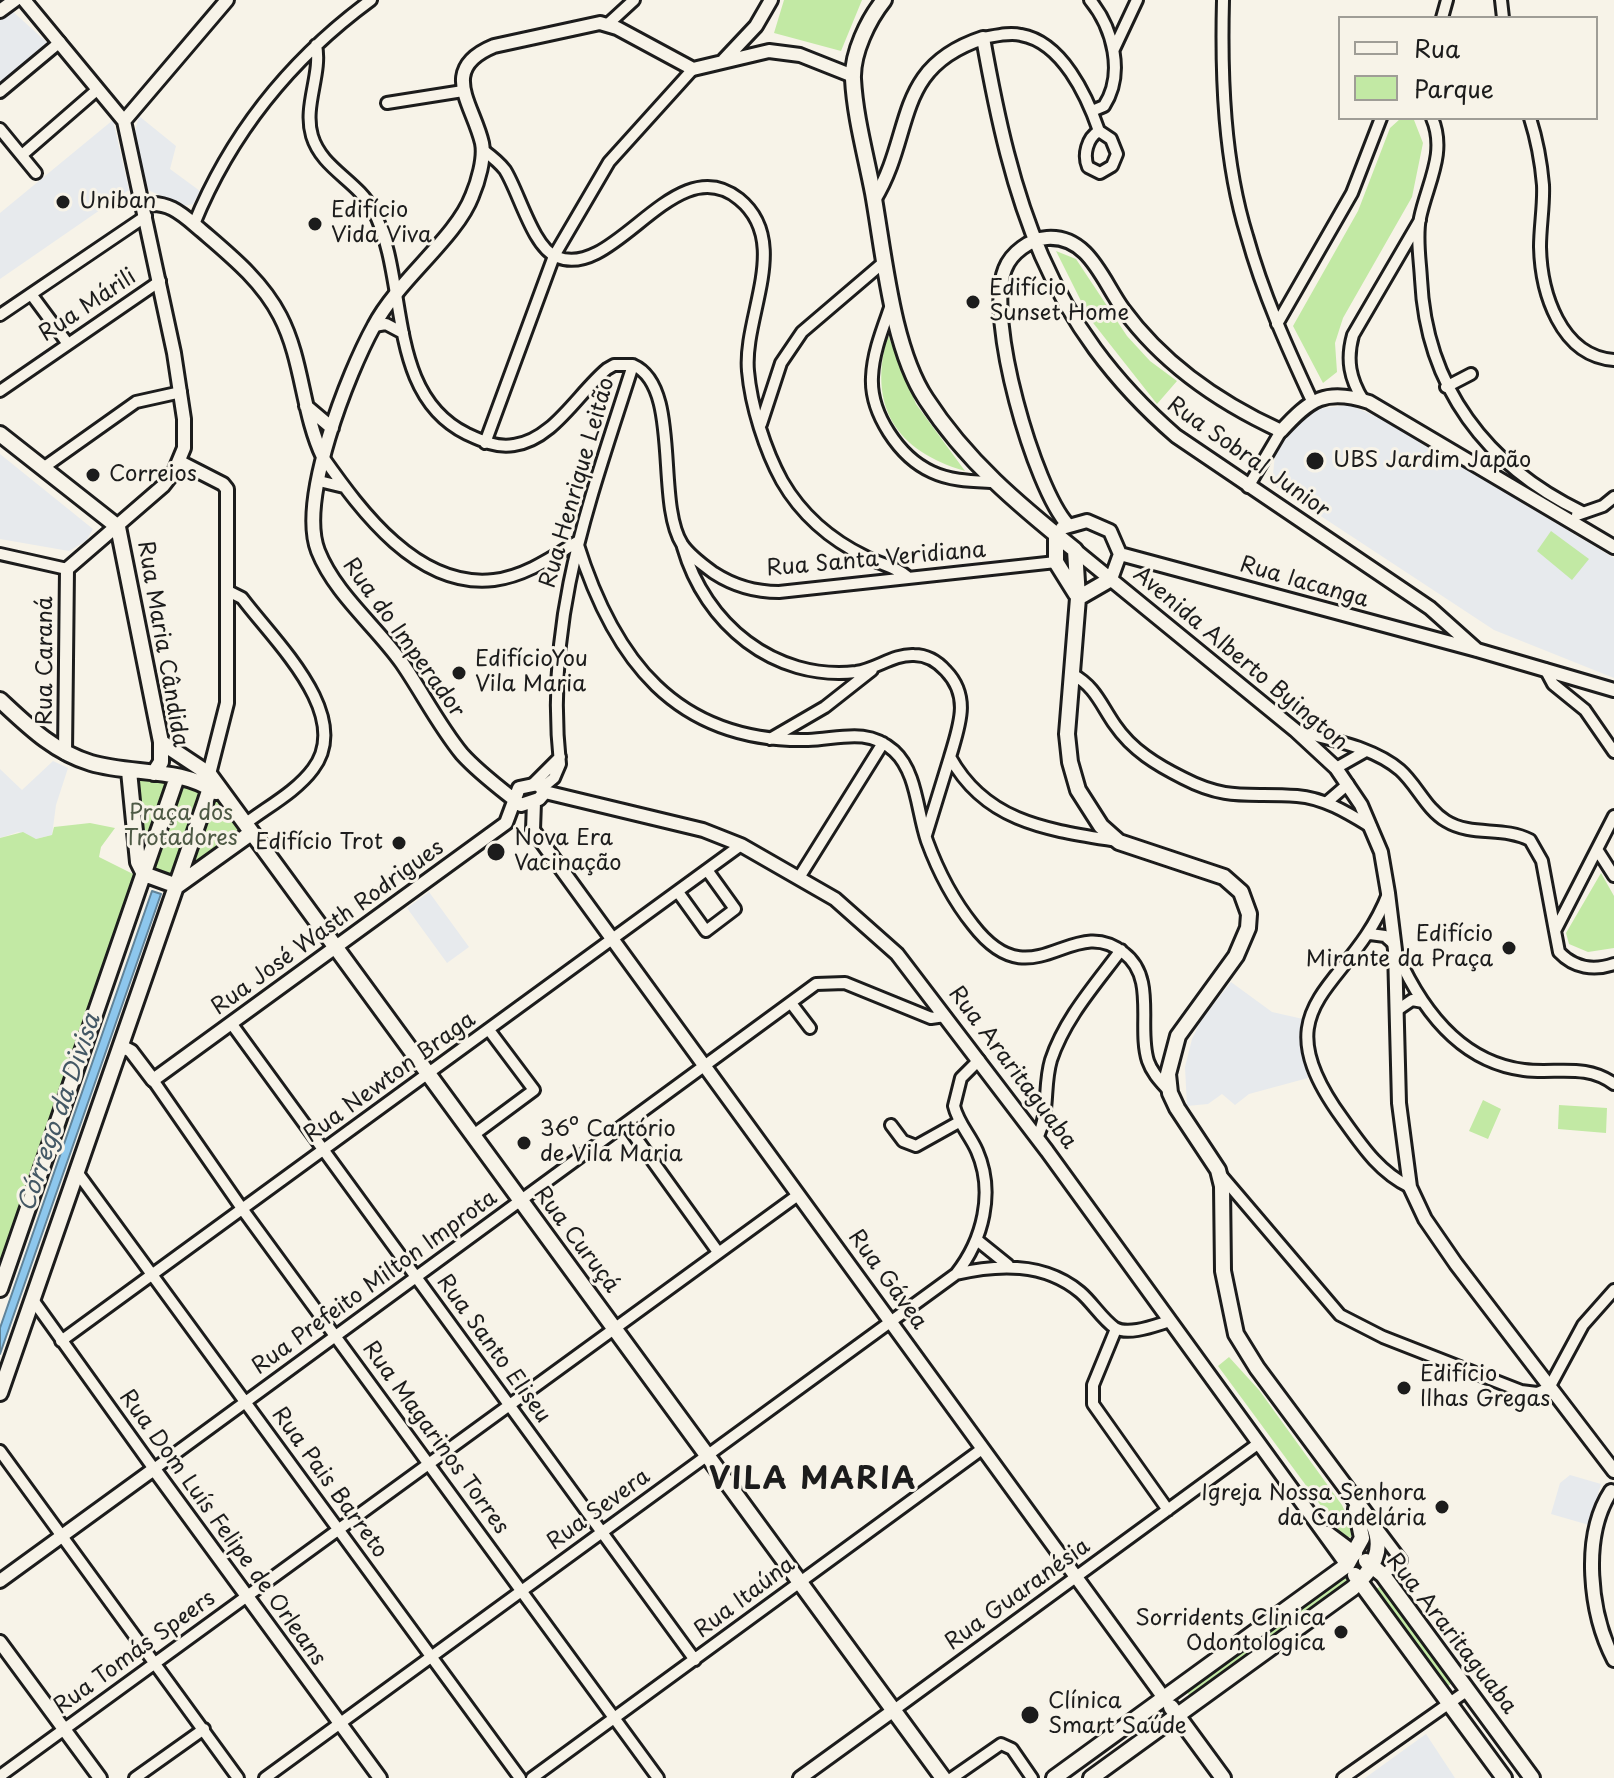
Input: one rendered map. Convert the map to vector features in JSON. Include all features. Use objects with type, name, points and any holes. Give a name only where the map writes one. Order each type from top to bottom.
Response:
[{"type":"main road","points":[[884,0],[869,22],[853,76],[892,301],[924,396],[967,456],[1042,523],[1060,525],[1056,562],[1078,598]]},
{"type":"main road","name":"Rua Maria Cândida","points":[[0,434],[118,527],[161,742],[161,762],[154,773]]},
{"type":"main road","name":"Avenida Alberto Byington","points":[[1060,525],[1075,550]]},
{"type":"main road","points":[[1075,550],[1078,598],[1067,734],[1074,782],[1101,826],[1119,842],[1224,877],[1241,892],[1249,914],[1244,941],[1236,956],[1175,1043],[1168,1074],[1170,1093],[1218,1170],[1224,1199],[1223,1271],[1236,1334],[1373,1524],[1380,1543],[1378,1570],[1091,1778]]},
{"type":"main road","points":[[1078,598],[1111,579]]},
{"type":"main road","points":[[0,700],[46,742],[89,763],[210,781],[177,886],[0,1393]]},
{"type":"main road","name":"Rua Curuçá","points":[[161,742],[210,781],[227,799],[943,1778]]},
{"type":"main road","points":[[129,771],[138,862],[144,874],[177,886]]},
{"type":"main road","points":[[0,1289],[177,777]]},
{"type":"main road","points":[[177,886],[248,828]]},
{"type":"main road","points":[[1054,1778],[1352,1559],[1362,1527],[1350,1494]]},
{"type":"main road","name":"Rua Araritaguaba","points":[[1352,1559],[1378,1570],[1532,1778]]},
{"type":"main road","name":"Rua Araritaguaba","points":[[1352,1559],[1360,1581],[1504,1778]]},
{"type":"main road","name":"Rua Gávea","points":[[1164,1698],[1223,1778]]},
{"type":"street","points":[[0,11],[15,0]]},
{"type":"street","points":[[0,554],[67,569],[163,486],[180,462],[185,434],[181,392],[160,281],[124,121],[24,0]]},
{"type":"street","points":[[124,121],[227,0]]},
{"type":"street","points":[[194,224],[242,132],[293,66],[371,0]]},
{"type":"street","points":[[608,24],[634,0]]},
{"type":"street","points":[[723,60],[756,26],[771,0]]},
{"type":"street","points":[[1090,0],[1114,49]]},
{"type":"street","points":[[1092,111],[1104,106],[1110,96],[1114,49],[1137,0]]},
{"type":"street","points":[[1223,0],[1227,130],[1240,208],[1277,324],[1312,401]]},
{"type":"street","points":[[693,69],[608,24],[593,23],[541,33],[486,50],[468,64],[463,91],[483,150],[504,169],[539,241],[554,256],[579,260],[595,254],[686,191],[721,190],[739,199],[757,222],[765,252],[748,369],[761,424],[782,480],[816,523],[856,552],[909,578]]},
{"type":"street","points":[[756,26],[760,40],[769,51]]},
{"type":"street","points":[[874,200],[888,174],[913,97],[924,76],[953,48],[983,38],[1015,34],[1034,39],[1065,64],[1092,111],[1099,131]]},
{"type":"street","name":"Rua Sobral Junior","points":[[983,38],[1017,197],[1034,242],[1072,316],[1126,389],[1176,436],[1430,608],[1477,650],[1614,690]]},
{"type":"street","points":[[0,92],[60,42]]},
{"type":"street","points":[[316,45],[311,134],[323,158],[373,209],[396,290],[403,333],[416,376],[431,403],[462,431],[485,443],[509,446],[526,443],[555,422],[607,369],[614,365],[633,365],[652,380],[660,405],[671,506],[689,570],[706,600],[757,650],[808,672],[874,668]]},
{"type":"street","points":[[485,443],[554,256],[609,162],[693,69],[769,51],[800,55],[853,76]]},
{"type":"street","points":[[22,155],[98,89]]},
{"type":"street","points":[[387,103],[463,91]]},
{"type":"street","points":[[1277,324],[1352,193],[1380,120]]},
{"type":"street","points":[[1363,400],[1351,376],[1349,349],[1377,289],[1420,219],[1436,167],[1438,132],[1433,120]]},
{"type":"street","points":[[1531,120],[1539,145],[1543,185],[1540,247],[1549,302],[1562,329],[1576,344],[1589,354],[1614,360]]},
{"type":"street","points":[[0,129],[36,173]]},
{"type":"street","name":"Rua do Imperador","points":[[483,150],[477,183],[467,209],[396,290],[374,326],[323,457],[314,536],[325,566],[401,661],[461,753],[515,799]]},
{"type":"street","name":"Rua do Imperador","points":[[144,210],[160,203],[177,210],[237,261],[273,304],[294,356],[312,433],[323,457]]},
{"type":"street","points":[[0,315],[144,210]]},
{"type":"street","points":[[1420,219],[1426,326],[1446,387],[1462,414],[1497,455],[1541,490],[1582,512]]},
{"type":"street","points":[[1111,579],[1120,554],[1117,542],[1104,526],[1087,521],[1060,525],[1034,457],[1011,381],[1002,330],[1001,291],[1004,271],[1016,253],[1034,242],[1051,238],[1079,247],[1123,308],[1167,357],[1213,394],[1281,431]]},
{"type":"street","points":[[761,424],[781,363],[794,342],[812,322],[884,262]]},
{"type":"street","name":"Rua Márili","points":[[0,391],[160,281]]},
{"type":"street","points":[[31,294],[68,344]]},
{"type":"street","points":[[892,301],[872,377],[877,407],[887,428],[909,456],[931,472],[968,481],[993,482]]},
{"type":"street","points":[[374,326],[386,324],[403,333]]},
{"type":"street","name":"Rua Henrique Leitão","points":[[536,787],[554,778],[560,757],[560,631],[577,542],[633,365]]},
{"type":"street","points":[[1446,387],[1471,374]]},
{"type":"street","points":[[43,468],[136,402],[181,392]]},
{"type":"street","points":[[1248,487],[1281,431],[1312,401],[1336,397],[1363,400],[1614,547]]},
{"type":"street","points":[[306,406],[332,428]]},
{"type":"street","points":[[1488,473],[1497,455]]},
{"type":"street","points":[[323,457],[344,487],[406,551],[452,577],[474,581],[515,575],[577,542],[602,613],[634,664],[653,684],[698,717],[726,729],[770,739],[811,740],[855,735],[883,743],[904,763],[926,837],[951,893],[973,925],[1000,951],[1015,957],[1040,958],[1085,941],[1109,944],[1121,950],[1135,965],[1142,983],[1149,1064],[1170,1093]]},
{"type":"street","points":[[180,462],[227,489],[227,703],[210,781]]},
{"type":"street","points":[[1504,483],[1509,466]]},
{"type":"street","points":[[319,481],[344,487]]},
{"type":"street","points":[[1570,521],[1582,512],[1603,506],[1614,497]]},
{"type":"street","name":"Rua Santa Veridiana","points":[[682,543],[722,579],[755,591],[779,592],[1056,562]]},
{"type":"street","name":"Avenida Alberto Byington","points":[[1075,550],[1295,730],[1336,768],[1348,784],[1372,828],[1388,893],[1395,948],[1399,1103],[1410,1187],[1438,1238],[1614,1474]]},
{"type":"street","name":"Rua Iacanga","points":[[1120,554],[1477,650]]},
{"type":"street","name":"Rua Caraná","points":[[65,753],[67,569]]},
{"type":"street","points":[[228,591],[242,598],[308,686],[323,713],[326,730],[315,767],[248,828]]},
{"type":"street","points":[[770,739],[837,698],[874,668],[892,658],[916,654],[937,662],[952,677],[962,698],[962,709],[926,837]]},
{"type":"street","points":[[1545,669],[1553,684],[1585,710],[1614,752]]},
{"type":"street","points":[[1072,674],[1092,687],[1116,726],[1148,759],[1181,778],[1208,791],[1231,796],[1298,796],[1326,803],[1372,828]]},
{"type":"street","points":[[1295,730],[1366,751],[1400,770],[1446,821],[1474,830],[1506,831],[1530,840],[1542,861],[1559,952],[1575,964],[1595,968],[1614,964]]},
{"type":"street","points":[[800,876],[883,743]]},
{"type":"street","points":[[1336,768],[1366,751]]},
{"type":"street","points":[[950,757],[972,790],[995,809],[1055,829],[1119,842]]},
{"type":"street","name":"Rua do Imperador","points":[[492,779],[536,787]]},
{"type":"street","points":[[1326,803],[1348,784]]},
{"type":"street","points":[[536,787],[532,828],[518,821],[506,823],[516,791],[536,787]]},
{"type":"street","name":"Rua Araritaguaba","points":[[536,787],[703,830],[741,845],[800,876],[835,899],[897,954],[1037,1138],[1322,1529],[1352,1559]]},
{"type":"street","points":[[515,799],[521,805],[534,802]]},
{"type":"street","points":[[1555,931],[1614,816]]},
{"type":"street","name":"Rua José Wasth Rodrigues","points":[[153,1080],[506,823]]},
{"type":"street","name":"Rua Gávea","points":[[532,828],[1164,1698]]},
{"type":"street","name":"Rua Newton Braga","points":[[61,1341],[741,845]]},
{"type":"street","points":[[1598,851],[1614,876]]},
{"type":"street","points":[[678,892],[706,931],[735,909],[707,870]]},
{"type":"street","points":[[1388,893],[1370,934],[1330,978],[1316,1000],[1308,1029],[1308,1056],[1323,1092],[1379,1167],[1410,1187]]},
{"type":"street","points":[[1548,903],[1566,908]]},
{"type":"street","points":[[1370,934],[1385,936],[1395,948],[1423,1002],[1448,1033],[1491,1060],[1524,1070],[1588,1071],[1614,1084]]},
{"type":"street","points":[[1037,1138],[1047,1118],[1047,1081],[1056,1049],[1074,1013],[1121,950]]},
{"type":"street","name":"Rua Prefeito Milton Improta","points":[[0,1581],[816,984],[835,981],[931,1018],[945,1016]]},
{"type":"street","points":[[1396,1011],[1412,1000],[1423,1002]]},
{"type":"street","points":[[791,1003],[810,1028]]},
{"type":"street","name":"Rua Santo Eliseu","points":[[231,1023],[695,1660]]},
{"type":"street","points":[[472,1136],[534,1090],[489,1030]]},
{"type":"street","name":"Rua Magarinos Torres","points":[[121,1046],[131,1051],[153,1080],[243,1210],[658,1778]]},
{"type":"street","points":[[956,1274],[977,1240],[983,1218],[984,1177],[978,1155],[959,1122],[954,1106],[956,1087],[979,1060]]},
{"type":"street","points":[[891,1125],[903,1141],[916,1146],[959,1122]]},
{"type":"street","points":[[626,1124],[718,1252]]},
{"type":"street","points":[[1218,1170],[1340,1315],[1383,1337],[1489,1381],[1530,1393],[1549,1388],[1583,1325],[1614,1290]]},
{"type":"street","name":"Rua Pais Barreto","points":[[77,1172],[520,1778]]},
{"type":"street","name":"Rua Tomás Speers","points":[[0,1776],[798,1195]]},
{"type":"street","points":[[977,1240],[1010,1266]]},
{"type":"street","points":[[956,1274],[1010,1266],[1042,1272],[1066,1282],[1116,1329],[1127,1330],[1170,1321]]},
{"type":"street","name":"Rua Severa","points":[[265,1778],[956,1274]]},
{"type":"street","name":"Rua Dom Luís Felipe de Orleans","points":[[33,1300],[380,1778]]},
{"type":"street","points":[[1116,1329],[1093,1385],[1093,1404],[1168,1510]]},
{"type":"street","name":"Rua Guaranésia","points":[[800,1778],[1259,1443]]},
{"type":"street","name":"Rua Itaúna","points":[[532,1778],[982,1449]]},
{"type":"street","points":[[0,1451],[238,1778]]},
{"type":"street","points":[[1614,1474],[1610,1483],[1612,1493],[1596,1535],[1592,1583],[1601,1632],[1614,1660]]},
{"type":"street","points":[[1373,1524],[1401,1560],[1378,1570]]},
{"type":"street","points":[[0,1642],[100,1778]]},
{"type":"street","points":[[1343,1778],[1468,1690]]},
{"type":"street","points":[[135,1778],[204,1729]]},
{"type":"street","points":[[952,1778],[1001,1744],[1012,1749],[1032,1778]]},
{"type":"shaded area","points":[[10,9],[51,46],[0,87],[0,18]]},
{"type":"shaded area","points":[[139,116],[176,146],[170,169],[200,191],[193,204],[184,206],[148,190],[134,135]]},
{"type":"shaded area","name":"Uniban","points":[[113,120],[129,190],[0,279],[0,213]]},
{"type":"shaded area","points":[[1350,405],[1384,420],[1614,558],[1614,678],[1494,630],[1272,484],[1275,455],[1298,421],[1315,409]]},
{"type":"shaded area","points":[[0,454],[93,529],[86,541],[69,551],[0,539]]},
{"type":"shaded area","points":[[53,761],[68,768],[56,805],[52,835],[36,839],[18,832],[0,838],[0,769],[22,790]]},
{"type":"shaded area","points":[[429,892],[469,947],[447,963],[407,908]]},
{"type":"shaded area","points":[[1231,982],[1272,1012],[1303,1019],[1301,1046],[1308,1078],[1249,1094],[1235,1105],[1222,1094],[1208,1104],[1187,1106],[1185,1067],[1192,1039],[1202,1019]]},
{"type":"shaded area","points":[[1570,1475],[1601,1484],[1589,1525],[1551,1514],[1560,1483]]},
{"type":"shaded area","points":[[1426,1734],[1455,1778],[1365,1778],[1419,1739]]},
{"type":"green space","points":[[784,0],[862,0],[841,51],[774,33]]},
{"type":"green space","points":[[1399,120],[1414,120],[1423,143],[1412,197],[1343,318],[1335,343],[1337,372],[1323,383],[1293,326],[1358,211],[1390,128]]},
{"type":"green space","points":[[1056,251],[1076,259],[1127,336],[1150,361],[1177,381],[1157,404],[1090,319]]},
{"type":"green space","points":[[888,335],[916,404],[965,471],[921,451],[905,438],[893,422],[881,383]]},
{"type":"green space","points":[[1551,531],[1589,559],[1572,580],[1537,551]]},
{"type":"green space","name":"Praça dos Trotadores","points":[[134,775],[194,786],[222,800],[245,832],[173,881],[149,872],[144,864]]},
{"type":"green space","points":[[90,823],[115,828],[101,847],[99,857],[137,876],[0,1271],[0,838],[23,832],[36,839],[52,835],[54,827]]},
{"type":"green space","points":[[1601,873],[1614,896],[1614,948],[1588,952],[1569,944],[1566,933]]},
{"type":"green space","points":[[1483,1100],[1501,1109],[1488,1139],[1469,1131]]},
{"type":"green space","points":[[1559,1105],[1607,1108],[1606,1133],[1558,1129]]},
{"type":"green space","points":[[1229,1357],[1259,1390],[1342,1505],[1351,1525],[1351,1537],[1344,1537],[1218,1366]]},
{"type":"green space","points":[[1345,1576],[1349,1581],[1189,1695],[1186,1691]]},
{"type":"green space","points":[[1381,1586],[1452,1683],[1448,1686],[1376,1589]]},
{"type":"water","points":[[152,891],[161,894],[0,1354],[0,1328]]},
{"type":"place","name":"Uniban","points":[[63,202]]},
{"type":"place","name":"Edifício Vida Viva","points":[[315,224]]},
{"type":"place","name":"Edifício Sunset Home","points":[[973,302]]},
{"type":"place","name":"UBS Jardim Japão","points":[[1315,461]]},
{"type":"place","name":"Correios","points":[[93,475]]},
{"type":"place","name":"EdifícioYou Vila Maria","points":[[459,673]]},
{"type":"place","name":"Edifício Trot","points":[[399,843]]},
{"type":"place","name":"Nova Era Vacinação","points":[[496,852]]},
{"type":"place","name":"Edifício Mirante da Praça","points":[[1509,948]]},
{"type":"place","name":"36º Cartório de Vila Maria","points":[[524,1143]]},
{"type":"place","name":"Edifício Ilhas Gregas","points":[[1404,1388]]},
{"type":"place","name":"Igreja Nossa Senhora da Candelária","points":[[1442,1507]]},
{"type":"place","name":"Sorridents Clinica Odontologica","points":[[1341,1632]]},
{"type":"place","name":"Clínica Smart Saúde","points":[[1030,1715]]},
{"type":"district","name":"VILA MARIA","points":[[813,1481]]},
{"type":"water label","name":"Córrego da Divisa","points":[[60,1113]]}]
